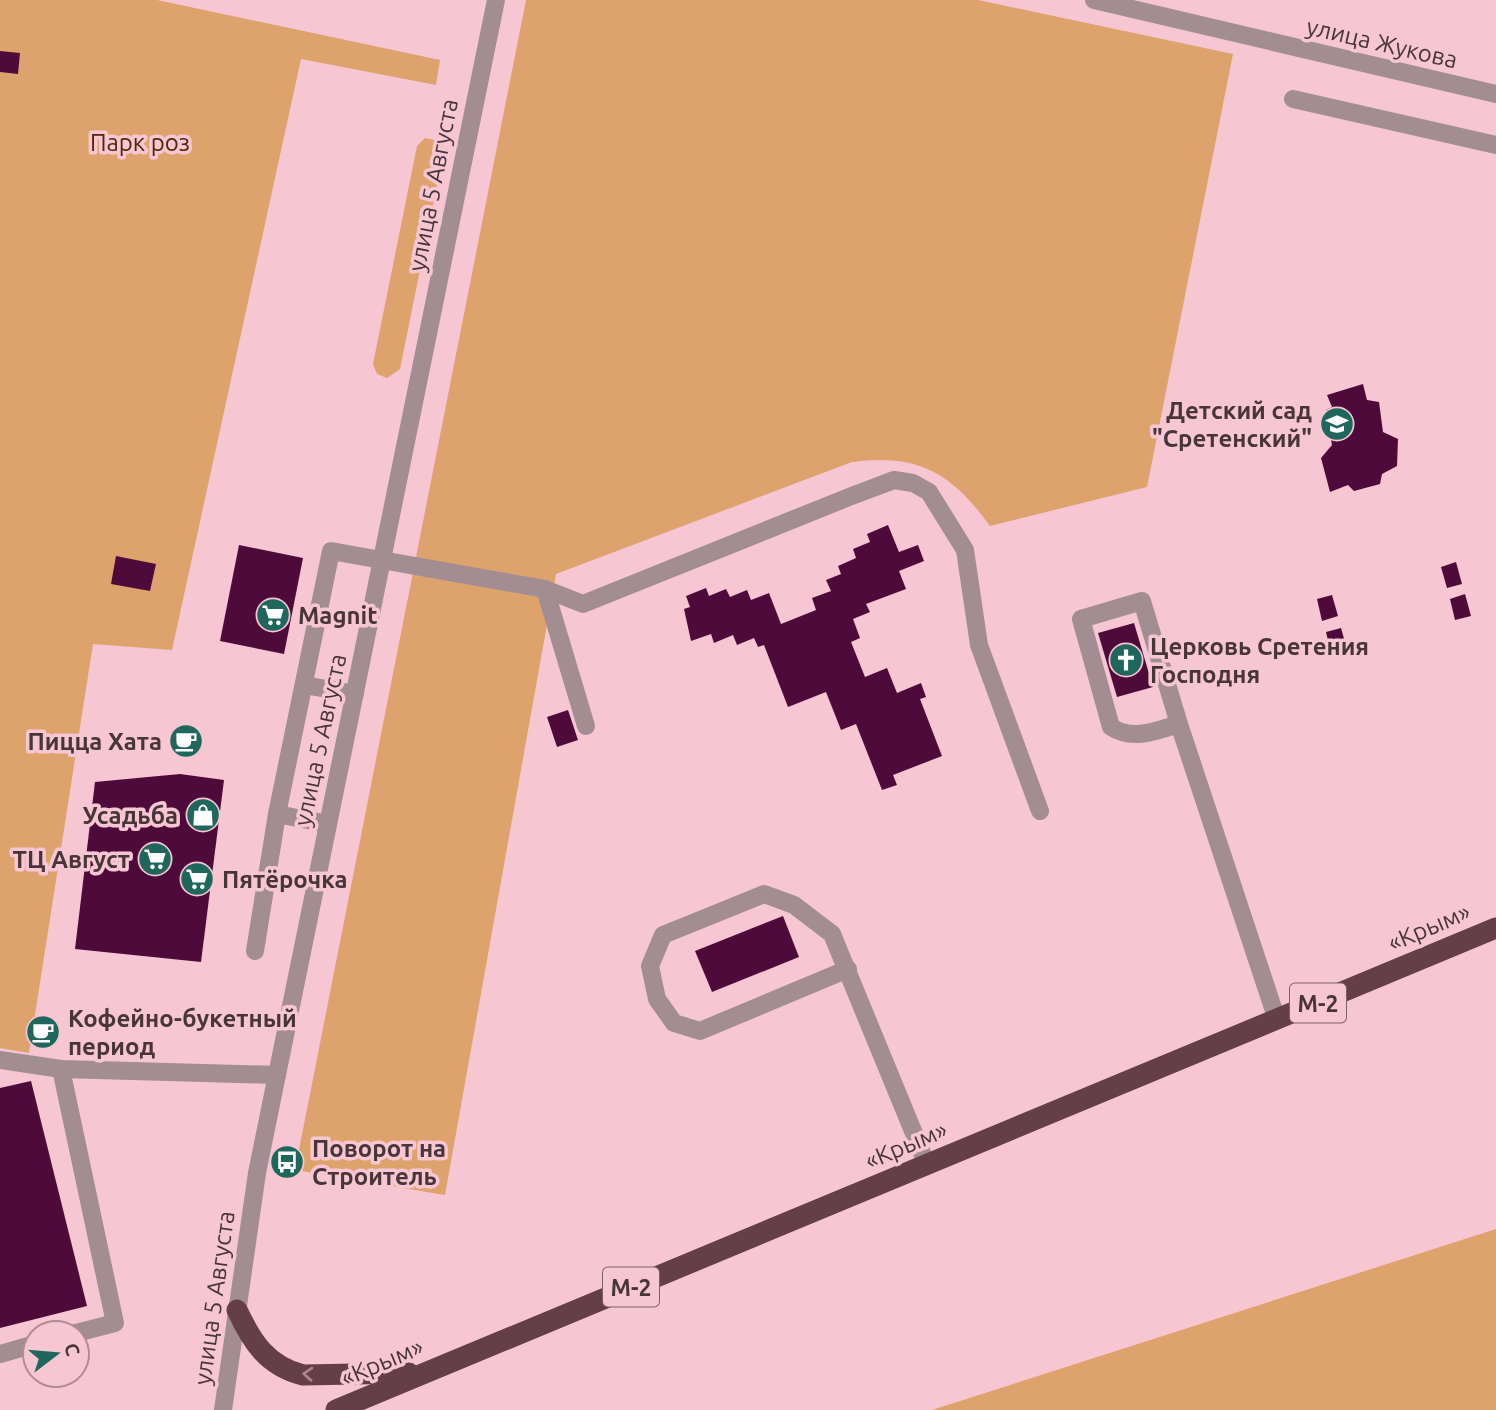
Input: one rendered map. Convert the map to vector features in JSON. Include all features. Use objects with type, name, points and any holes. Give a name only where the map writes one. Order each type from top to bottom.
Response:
[{"type":"highway","name":"«Крым»","points":[[336,1410],[1496,928]]},
{"type":"highway","name":"«Крым»","points":[[358,1410],[1496,940]]},
{"type":"highway","points":[[237,1310],[253,1342],[269,1359],[287,1371],[314,1375],[425,1372]]},
{"type":"street","name":"улица 5 Августа","points":[[223,1410],[257,1173],[496,0]]},
{"type":"street","name":"улица Жукова","points":[[1094,0],[1496,94]]},
{"type":"street","points":[[1293,99],[1496,145]]},
{"type":"street","points":[[255,951],[277,814],[331,551],[545,589],[583,604],[894,480],[913,483],[929,492],[965,550],[979,645],[1040,811]]},
{"type":"street","points":[[545,589],[586,726]]},
{"type":"street","points":[[1179,724],[1141,734],[1122,734],[1111,727],[1081,619],[1142,601],[1179,724],[1277,1020]]},
{"type":"street","points":[[304,685],[355,694]]},
{"type":"street","points":[[277,814],[328,824]]},
{"type":"street","points":[[848,969],[700,1031],[674,1023],[657,999],[650,967],[663,935],[764,894],[794,905],[832,934],[848,969],[927,1165]]},
{"type":"street","points":[[0,1060],[61,1069],[277,1075]]},
{"type":"street","points":[[61,1069],[115,1322],[91,1329]]},
{"type":"street","points":[[0,1354],[21,1348]]},
{"type":"green space","name":"Парк роз","points":[[0,0],[157,0],[440,60],[436,85],[301,59],[172,650],[93,644],[29,1053],[0,1048]]},
{"type":"green space","points":[[526,0],[978,0],[1233,54],[1147,487],[990,526],[962,492],[932,471],[915,464],[896,461],[852,462],[556,574],[445,1195],[295,1170]]},
{"type":"green space","points":[[425,138],[440,141],[444,151],[400,369],[387,378],[377,374],[373,364],[417,146]]},
{"type":"green space","points":[[1496,1229],[1496,1410],[932,1410]]},
{"type":"building","points":[[0,51],[20,53],[18,74],[0,72]]},
{"type":"building","points":[[1363,384],[1367,400],[1379,402],[1383,432],[1398,439],[1397,466],[1382,474],[1380,484],[1354,491],[1348,485],[1330,492],[1321,458],[1332,445],[1326,410],[1332,407],[1327,395]]},
{"type":"building","points":[[888,525],[899,552],[918,545],[924,561],[899,571],[906,589],[866,604],[870,612],[853,619],[860,638],[851,642],[865,677],[887,668],[897,693],[921,683],[926,697],[920,699],[942,756],[893,775],[897,785],[882,790],[856,724],[841,730],[826,692],[788,707],[764,645],[758,647],[754,638],[737,645],[733,635],[714,643],[711,634],[691,641],[684,609],[690,607],[686,596],[706,588],[709,596],[726,589],[730,597],[747,590],[751,600],[769,593],[781,624],[816,610],[812,598],[831,591],[826,580],[841,574],[838,566],[856,558],[853,549],[870,542],[867,534]]},
{"type":"building","points":[[239,545],[303,558],[284,654],[220,641]]},
{"type":"building","points":[[116,556],[156,564],[150,591],[111,584]]},
{"type":"building","points":[[1456,562],[1462,584],[1447,588],[1441,567]]},
{"type":"building","points":[[1465,594],[1471,616],[1455,620],[1450,599]]},
{"type":"building","points":[[1332,595],[1338,616],[1322,621],[1317,599]]},
{"type":"building","name":"Церковь Сретения Господня","points":[[1134,623],[1153,687],[1117,697],[1098,633]]},
{"type":"building","points":[[1341,628],[1347,649],[1331,653],[1326,632]]},
{"type":"building","points":[[568,710],[578,740],[557,747],[547,717]]},
{"type":"building","points":[[180,774],[224,780],[201,962],[75,949],[95,782]]},
{"type":"building","points":[[783,916],[799,957],[712,992],[695,951]]},
{"type":"building","points":[[38,1022],[51,1024],[48,1043],[35,1041]]},
{"type":"building","points":[[31,1081],[87,1306],[36,1319],[21,1319],[21,1323],[0,1328],[0,1088]]},
{"type":"place","name":"Детский сад \"Сретенский\"","points":[[1337,424]]},
{"type":"place","name":"Magnit","points":[[273,615]]},
{"type":"place","name":"Церковь Сретения Господня","points":[[1126,660]]},
{"type":"place","name":"Пицца Хата","points":[[186,741]]},
{"type":"place","name":"Усадьба","points":[[203,815]]},
{"type":"place","name":"ТЦ Август","points":[[155,859]]},
{"type":"place","name":"Пятёрочка","points":[[197,879]]},
{"type":"place","name":"Кофейно-букетный период","points":[[43,1032]]},
{"type":"place","name":"Поворот на Строитель","points":[[287,1162]]}]
